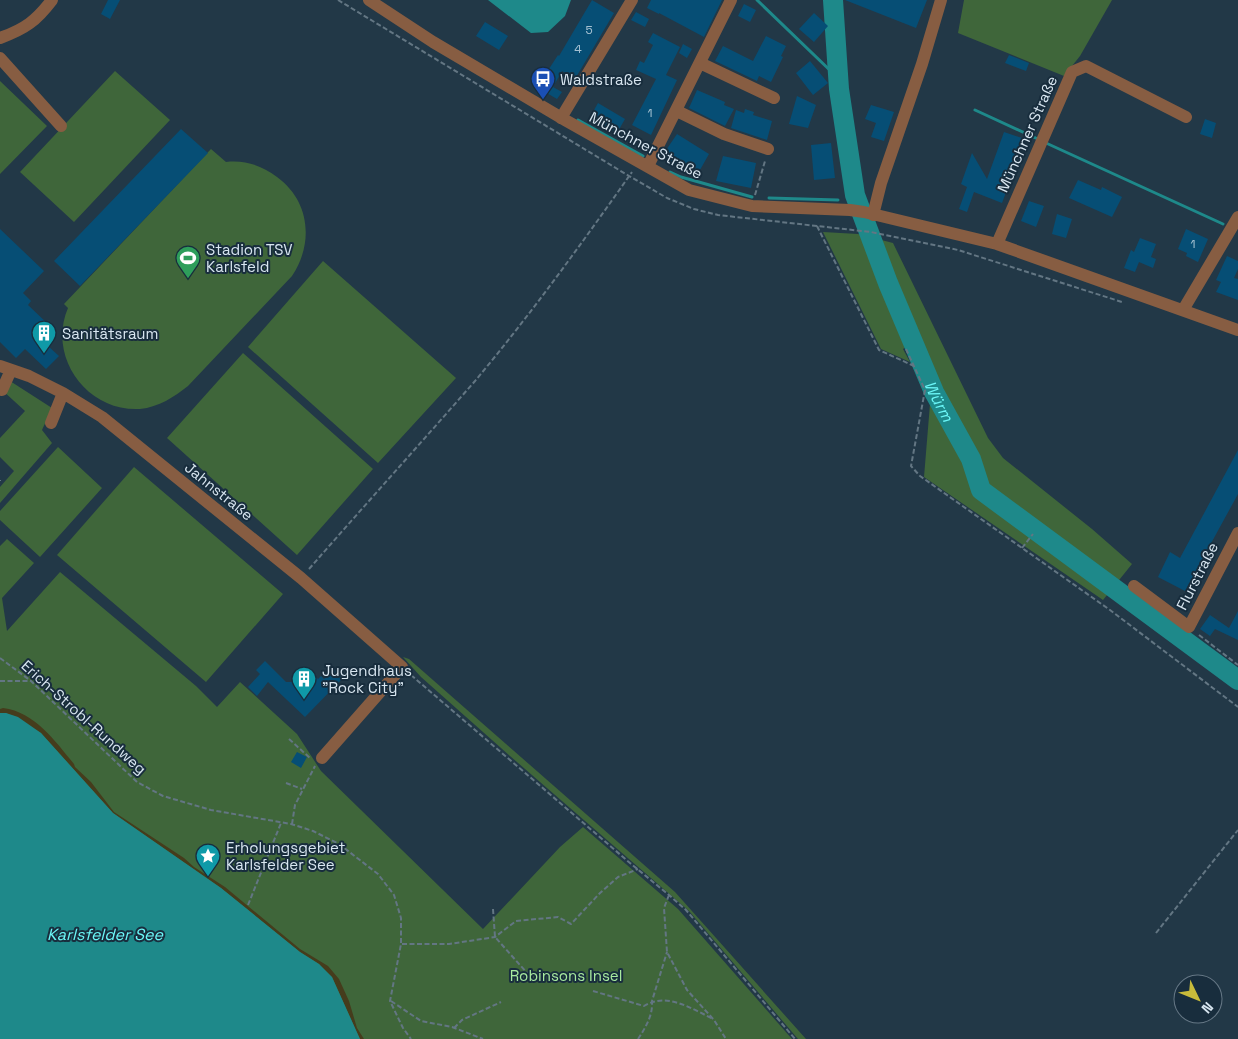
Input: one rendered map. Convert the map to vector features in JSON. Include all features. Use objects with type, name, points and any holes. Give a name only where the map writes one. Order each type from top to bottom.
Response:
[{"type":"street","points":[[0,38],[19,31],[39,17],[52,0]]},
{"type":"street","name":"Münchner Straße","points":[[369,0],[434,42],[561,118],[689,190],[752,206],[850,210],[996,244],[1238,330]]},
{"type":"street","points":[[561,118],[632,0]]},
{"type":"street","points":[[648,166],[731,0]]},
{"type":"street","points":[[869,214],[922,64],[941,0]]},
{"type":"street","points":[[0,58],[61,126]]},
{"type":"street","points":[[700,63],[774,98]]},
{"type":"street","name":"Münchner Straße","points":[[996,244],[1072,72],[1086,66],[1186,116]]},
{"type":"street","points":[[677,111],[724,134],[768,149]]},
{"type":"street","points":[[1183,310],[1238,217]]},
{"type":"street","points":[[2,390],[5,368]]},
{"type":"street","name":"Jahnstraße","points":[[5,368],[29,376],[63,393],[102,417],[300,578],[402,666]]},
{"type":"street","points":[[51,423],[63,393]]},
{"type":"street","name":"Flurstraße","points":[[1134,586],[1189,627],[1238,532]]},
{"type":"street","points":[[321,758],[402,666]]},
{"type":"path","points":[[300,578],[475,381],[577,251],[629,176],[338,0]]},
{"type":"path","points":[[752,206],[768,149]]},
{"type":"path","points":[[817,226],[879,350],[914,366]]},
{"type":"path","points":[[852,230],[871,232],[958,250],[1122,302]]},
{"type":"path","points":[[906,349],[925,390],[911,466],[920,476],[1110,610],[1238,707]]},
{"type":"path","points":[[1022,548],[1034,534]]},
{"type":"path","points":[[1189,627],[1238,665]]},
{"type":"path","name":"Erich-Strobl-Rundweg","points":[[0,658],[31,681],[137,782],[163,796],[211,810],[291,824],[313,831],[339,844],[378,874],[394,895],[401,918],[401,944],[390,1001]]},
{"type":"path","points":[[402,666],[686,910],[794,1039]]},
{"type":"path","points":[[0,681],[31,681]]},
{"type":"path","points":[[289,739],[310,758],[321,758]]},
{"type":"path","points":[[291,824],[295,805],[302,789],[310,773],[321,758]]},
{"type":"path","points":[[286,783],[302,789]]},
{"type":"path","points":[[248,905],[281,823]]},
{"type":"path","points":[[1156,933],[1238,830]]},
{"type":"path","points":[[401,944],[449,944],[495,938],[516,921],[558,917],[571,924],[618,877],[638,869]]},
{"type":"path","points":[[638,1039],[646,1026],[652,1008],[652,1000],[667,952],[664,908],[670,895]]},
{"type":"path","points":[[493,909],[495,938],[528,974]]},
{"type":"path","points":[[667,952],[687,990],[714,1020],[726,1039]]},
{"type":"path","points":[[593,992],[644,1006],[652,1000],[666,999],[714,1020]]},
{"type":"path","points":[[390,1001],[421,1020],[454,1028],[483,1039]]},
{"type":"path","points":[[390,1001],[403,1028],[411,1039]]},
{"type":"path","points":[[454,1028],[462,1020],[501,1002]]},
{"type":"green space","points":[[964,0],[1112,0],[1080,56],[1064,76],[958,33]]},
{"type":"green space","points":[[115,71],[170,120],[74,222],[20,172]]},
{"type":"green space","points":[[0,81],[47,126],[0,174]]},
{"type":"green space","name":"Stadion TSV Karlsfeld","points":[[211,149],[226,162],[253,164],[265,169],[288,187],[302,210],[306,237],[304,250],[292,276],[188,386],[160,404],[140,409],[121,408],[103,401],[88,391],[76,378],[68,362],[63,345],[63,327],[68,308],[64,304]]},
{"type":"green space","points":[[823,232],[858,234],[893,243],[988,438],[1003,458],[1092,529],[1132,564],[1103,600],[924,477],[930,404],[927,390],[907,346],[903,349],[910,362],[881,349]]},
{"type":"green space","points":[[323,261],[456,378],[378,463],[248,347]]},
{"type":"green space","points":[[243,353],[373,469],[297,555],[167,438]]},
{"type":"green space","points":[[10,381],[52,408],[42,430],[52,443],[0,503],[0,487],[14,471],[0,457],[0,438],[25,411],[2,390]]},
{"type":"green space","points":[[58,447],[102,488],[40,557],[0,520],[0,511]]},
{"type":"green space","points":[[134,467],[283,594],[206,682],[57,555]]},
{"type":"green space","name":"Robinsons Insel","points":[[7,539],[34,563],[2,598],[7,631],[60,572],[196,686],[217,707],[240,682],[297,734],[321,771],[483,929],[560,847],[583,827],[678,909],[792,1039],[0,1039],[0,546]]},
{"type":"green space","points":[[403,657],[409,659],[675,892],[806,1039],[798,1039],[689,911],[421,677]]},
{"type":"sand","name":"Erholungsgebiet Karlsfelder See","points":[[3,708],[25,715],[35,721],[59,746],[75,767],[91,782],[114,812],[225,887],[300,949],[328,966],[339,979],[349,1001],[357,1028],[364,1039],[360,1039],[332,977],[319,964],[300,952],[221,888],[113,813],[41,733],[6,713],[0,713],[0,709]]},
{"type":"water","points":[[488,0],[571,0],[565,16],[548,32],[531,33]]},
{"type":"water","name":"Karlsfelder See","points":[[0,713],[18,717],[41,733],[113,813],[221,888],[300,952],[319,964],[332,977],[360,1039],[0,1039]]},
{"type":"building","points":[[108,0],[120,0],[110,19],[101,14]]},
{"type":"building","points":[[592,0],[614,13],[575,79],[562,71],[553,87],[562,92],[557,99],[533,85],[542,69],[547,72],[559,56]]},
{"type":"building","points":[[651,0],[722,0],[704,37],[647,8]]},
{"type":"building","points":[[845,0],[927,0],[916,28]]},
{"type":"building","points":[[744,4],[756,10],[750,22],[738,16]]},
{"type":"building","points":[[636,12],[649,19],[645,27],[631,20]]},
{"type":"building","points":[[814,13],[828,26],[814,42],[799,29]]},
{"type":"building","points":[[485,22],[508,36],[499,50],[476,36]]},
{"type":"building","points":[[653,33],[680,47],[666,75],[677,80],[651,135],[632,125],[656,79],[636,70],[640,61],[644,63],[653,45],[648,42]]},
{"type":"building","points":[[766,36],[786,46],[771,82],[759,76],[757,81],[715,61],[723,46],[753,61]]},
{"type":"building","points":[[683,44],[692,49],[687,58],[679,53]]},
{"type":"building","points":[[1009,55],[1029,63],[1026,71],[1005,63]]},
{"type":"building","points":[[810,61],[828,83],[813,95],[796,73]]},
{"type":"building","points":[[697,90],[725,102],[724,105],[734,109],[725,126],[689,108]]},
{"type":"building","points":[[797,96],[816,105],[808,128],[789,124]]},
{"type":"building","points":[[598,103],[625,119],[617,133],[590,117]]},
{"type":"building","points":[[871,105],[894,112],[884,141],[871,137],[876,123],[865,119]]},
{"type":"building","points":[[745,109],[754,112],[753,115],[772,121],[767,140],[731,128],[736,110],[744,113]]},
{"type":"building","points":[[1205,119],[1216,123],[1212,138],[1200,134]]},
{"type":"building","points":[[181,129],[208,153],[80,286],[54,261]]},
{"type":"building","points":[[1004,132],[1022,138],[1010,173],[1013,174],[1002,203],[974,192],[967,212],[959,209],[967,187],[961,184],[972,153],[987,179]]},
{"type":"building","points":[[677,134],[709,154],[696,177],[662,156]]},
{"type":"building","points":[[831,143],[835,178],[814,180],[811,145]]},
{"type":"building","points":[[723,156],[756,163],[751,188],[716,181]]},
{"type":"building","points":[[1078,180],[1101,190],[1102,187],[1122,197],[1112,217],[1069,198]]},
{"type":"building","points":[[1029,201],[1044,206],[1036,227],[1021,221]]},
{"type":"building","points":[[1057,214],[1072,219],[1066,238],[1052,234]]},
{"type":"building","points":[[0,229],[44,271],[23,293],[31,301],[28,305],[48,324],[37,336],[59,356],[46,369],[25,349],[16,358],[0,342]]},
{"type":"building","points":[[1186,229],[1208,239],[1198,262],[1186,256],[1187,253],[1178,249]]},
{"type":"building","points":[[1140,238],[1156,244],[1151,257],[1156,259],[1153,268],[1139,262],[1135,272],[1124,268],[1131,250],[1134,252]]},
{"type":"building","points":[[1227,256],[1238,261],[1238,269],[1234,278],[1238,279],[1238,300],[1216,292],[1221,282],[1216,280]]},
{"type":"building","points":[[1238,450],[1238,494],[1185,591],[1158,577],[1170,552],[1180,558]]},
{"type":"building","points":[[1238,611],[1238,640],[1215,629],[1210,636],[1200,629],[1210,615],[1229,628]]},
{"type":"building","name":"Jugendhaus \"Rock City\"","points":[[265,661],[286,682],[302,682],[310,672],[318,679],[321,676],[324,679],[334,669],[343,678],[305,717],[268,682],[257,696],[248,687],[260,674],[256,670]]},
{"type":"building","points":[[297,752],[307,757],[301,768],[291,762]]},
{"type":"waterway","points":[[757,0],[838,78]]},
{"type":"waterway","name":"Würm","points":[[833,0],[839,89],[855,195],[888,283],[934,392],[971,459],[981,490],[1238,680]]},
{"type":"waterway","points":[[975,110],[1040,140]]},
{"type":"waterway","points":[[578,120],[643,156]]},
{"type":"waterway","points":[[1046,143],[1223,224]]},
{"type":"waterway","points":[[670,172],[681,177],[752,197]]},
{"type":"waterway","points":[[769,198],[838,200]]},
{"type":"waterway","name":"Würm","points":[[853,203],[858,204]]},
{"type":"place","name":"Waldstraße","points":[[543,100]]},
{"type":"place","name":"Stadion TSV Karlsfeld","points":[[188,279]]},
{"type":"place","name":"Sanitätsraum","points":[[44,354]]},
{"type":"place","name":"Jugendhaus \"Rock City\"","points":[[304,700]]},
{"type":"place","name":"Erholungsgebiet Karlsfelder See","points":[[208,877]]}]
